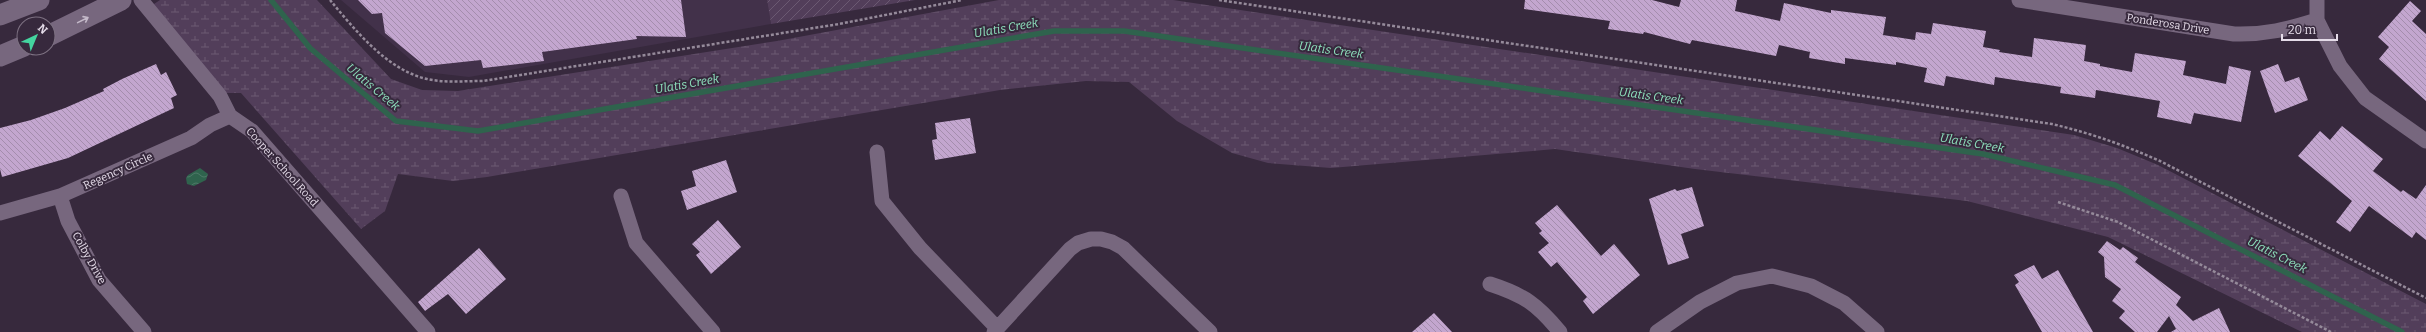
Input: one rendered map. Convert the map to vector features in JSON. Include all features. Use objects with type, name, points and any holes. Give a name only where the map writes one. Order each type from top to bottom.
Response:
[{"type":"main road","points":[[0,16],[39,0]]},
{"type":"main road","points":[[56,32],[121,0]]},
{"type":"main road","points":[[0,56],[16,49]]},
{"type":"street","name":"Cooper School Road","points":[[141,0],[220,96],[230,116],[252,131],[428,332]]},
{"type":"street","name":"Ponderosa Drive","points":[[2019,0],[2071,4],[2234,34],[2257,34],[2282,31],[2318,20]]},
{"type":"street","points":[[2317,0],[2318,20],[2340,66],[2365,98],[2426,141]]},
{"type":"street","name":"Regency Circle","points":[[0,213],[60,196],[191,138],[210,125],[230,116]]},
{"type":"street","points":[[877,152],[882,200],[920,248],[995,330],[1078,243],[1091,239],[1101,239],[1123,248],[1210,332]]},
{"type":"street","name":"Colby Drive","points":[[60,196],[68,221],[99,280],[144,332]]},
{"type":"street","points":[[621,196],[636,243],[713,332]]},
{"type":"street","points":[[1657,332],[1700,302],[1737,283],[1772,276],[1811,286],[1844,303],[1876,332]]},
{"type":"street","points":[[1490,284],[1518,293],[1546,315],[1560,332]]},
{"type":"path","points":[[330,0],[367,40],[398,66],[428,79],[467,81],[513,78],[839,24],[962,0]]},
{"type":"path","points":[[1219,0],[2052,124],[2084,132],[2131,148],[2160,161],[2426,298]]},
{"type":"path","points":[[2058,202],[2118,222],[2331,332]]},
{"type":"shaded area","points":[[341,0],[767,0],[771,24],[469,77],[425,72]]},
{"type":"green space","points":[[160,0],[317,0],[391,79],[422,90],[458,91],[777,41],[999,0],[1173,0],[2074,135],[2117,148],[2158,165],[2426,304],[2426,332],[2302,332],[2108,237],[1967,201],[1695,169],[1555,149],[1331,168],[1268,163],[1232,153],[1177,121],[1129,82],[1086,81],[1000,90],[487,177],[453,181],[398,174],[385,211],[361,229],[241,93],[226,93],[151,6]]},
{"type":"green space","points":[[767,0],[915,0],[771,24]]},
{"type":"water","points":[[200,168],[208,174],[206,180],[194,186],[187,184],[186,178],[188,175]]},
{"type":"building","points":[[358,0],[681,0],[686,37],[636,36],[637,39],[542,52],[544,61],[483,68],[481,60],[425,66],[385,33],[382,13],[372,14]]},
{"type":"building","points":[[1525,0],[1652,0],[1679,7],[1681,0],[1737,0],[1735,11],[1780,21],[1784,3],[1831,13],[1831,10],[1886,17],[1883,35],[1915,40],[1916,32],[1931,34],[1933,23],[1986,31],[1983,47],[2000,50],[1999,52],[2032,57],[2034,38],[2086,45],[2084,61],[2100,64],[2100,66],[2132,72],[2135,53],[2186,61],[2183,75],[2226,84],[2229,66],[2251,71],[2241,122],[2194,113],[2191,124],[2157,117],[2160,101],[2096,90],[2095,98],[2060,93],[2061,87],[1995,77],[1994,85],[1946,76],[1944,86],[1924,82],[1927,68],[1896,62],[1896,65],[1845,58],[1845,64],[1809,58],[1810,52],[1779,45],[1776,56],[1692,40],[1690,44],[1644,32],[1643,34],[1608,29],[1610,21],[1524,9]]},
{"type":"building","points":[[2410,1],[2421,11],[2412,21],[2426,34],[2426,101],[2379,59],[2389,47],[2378,37]]},
{"type":"building","points":[[156,64],[161,75],[166,72],[177,95],[171,98],[174,108],[68,158],[2,177],[0,169],[0,128],[31,120],[65,108],[104,91],[103,89],[122,79]]},
{"type":"building","points":[[2278,64],[2285,82],[2299,77],[2308,100],[2275,113],[2260,71]]},
{"type":"building","points":[[970,118],[976,153],[935,160],[932,140],[937,139],[935,123]]},
{"type":"building","points":[[2342,126],[2383,159],[2373,171],[2401,192],[2403,190],[2416,199],[2426,185],[2426,240],[2416,232],[2412,238],[2369,206],[2350,232],[2336,222],[2352,201],[2298,156],[2320,131],[2330,140]]},
{"type":"building","points":[[726,160],[737,192],[687,210],[681,191],[696,186],[692,171]]},
{"type":"building","points":[[1692,187],[1704,226],[1681,234],[1689,258],[1668,265],[1649,199],[1675,189],[1677,191]]},
{"type":"building","points":[[1557,205],[1601,256],[1614,244],[1640,275],[1593,314],[1583,301],[1587,297],[1557,262],[1551,267],[1538,252],[1549,243],[1539,233],[1542,231],[1535,223]]},
{"type":"building","points":[[718,220],[741,247],[711,274],[696,255],[700,252],[692,244]]},
{"type":"building","points":[[2107,241],[2120,250],[2123,247],[2138,258],[2135,262],[2181,297],[2176,305],[2193,321],[2219,308],[2230,332],[2171,332],[2176,329],[2169,316],[2157,332],[2135,332],[2119,318],[2125,311],[2112,301],[2121,289],[2105,277],[2104,257],[2098,252]]},
{"type":"building","points":[[479,248],[506,279],[466,314],[448,294],[425,311],[418,302]]},
{"type":"building","points":[[2034,265],[2042,279],[2058,270],[2093,332],[2042,332],[2015,285],[2019,282],[2014,275]]},
{"type":"building","points":[[1434,313],[1452,332],[1412,332]]},
{"type":"waterway","name":"Ulatis Creek","points":[[271,0],[310,48],[396,121],[478,131],[1054,31],[1124,31],[1983,154],[2115,185],[2402,332]]}]
